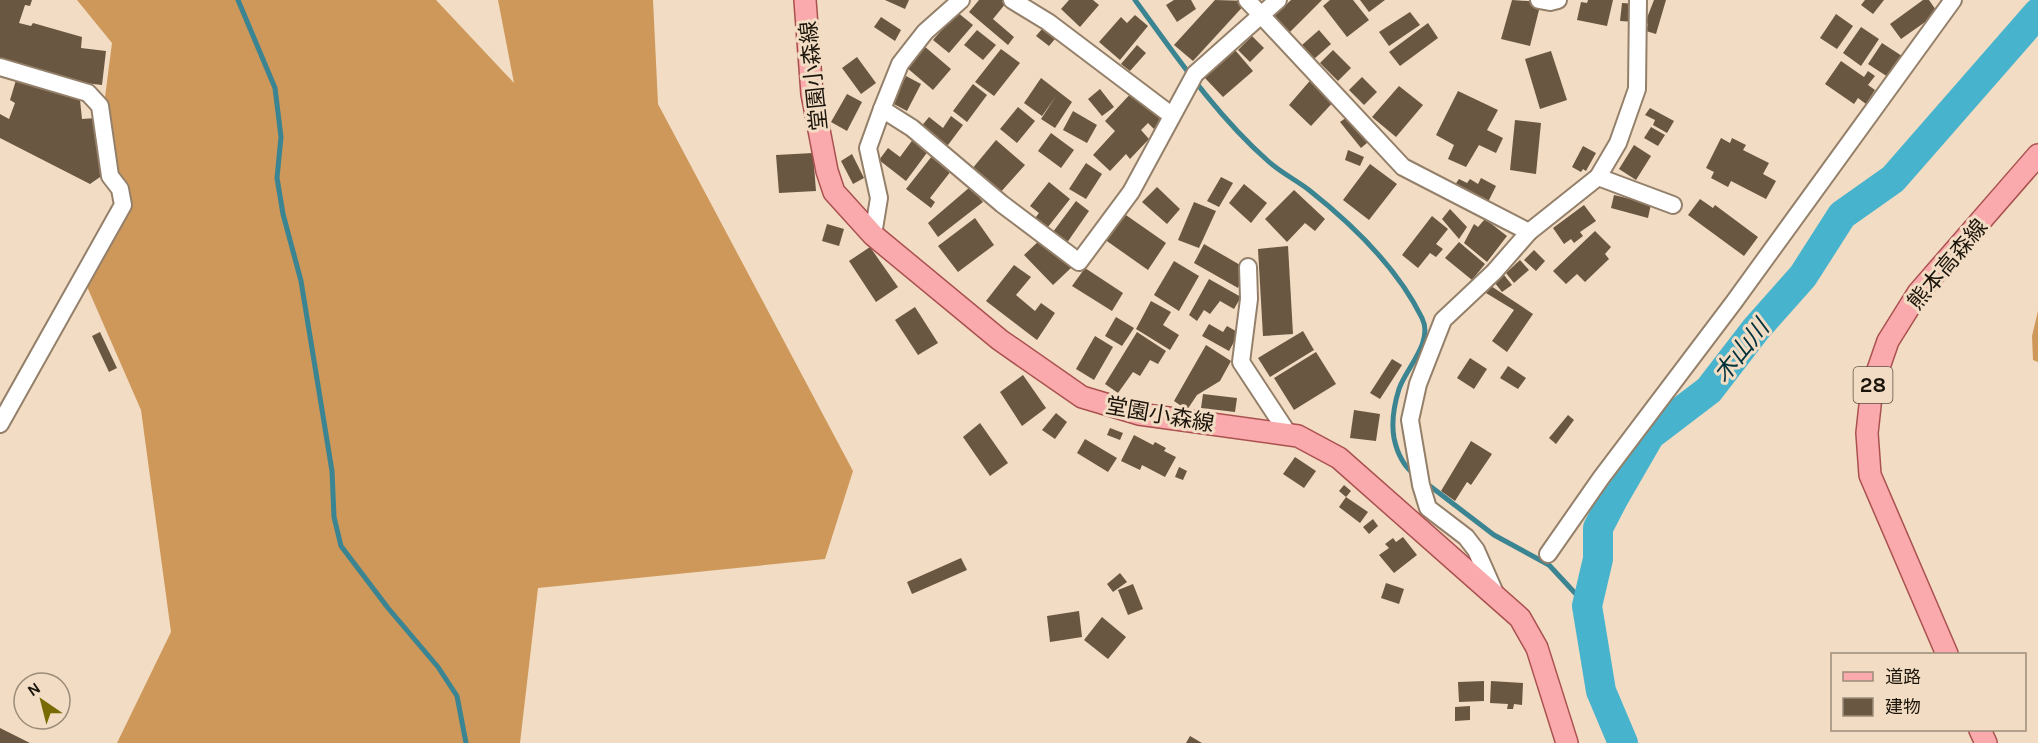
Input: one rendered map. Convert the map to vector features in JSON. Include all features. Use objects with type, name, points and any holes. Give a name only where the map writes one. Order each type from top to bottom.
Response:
[{"type":"main road","name":"堂園小森線","points":[[806,0],[812,94],[827,171],[834,192],[873,235],[1000,340],[1082,397],[1139,414],[1298,436],[1338,458],[1521,618],[1537,648],[1567,743]]},
{"type":"main road","name":"熊本高森線","points":[[1947,653],[1870,475],[1867,433],[1872,387],[1888,341],[1918,293],[2038,155]]},
{"type":"street","points":[[873,235],[879,198],[868,148],[882,109],[900,64],[924,32],[961,0]]},
{"type":"street","points":[[1012,0],[1048,22],[1172,115]]},
{"type":"street","points":[[1247,0],[1351,108],[1403,167],[1529,232]]},
{"type":"street","points":[[882,109],[912,128],[1002,204],[1079,262],[1131,192],[1195,74],[1278,0]]},
{"type":"street","points":[[1539,0],[1550,2],[1558,0]]},
{"type":"street","points":[[1495,593],[1476,550],[1466,537],[1428,508],[1421,485],[1410,420],[1418,384],[1443,320],[1494,272],[1529,232],[1598,177],[1618,143],[1637,89],[1638,0]]},
{"type":"street","points":[[1548,554],[1601,478],[1734,302],[1953,0]]},
{"type":"street","points":[[0,68],[88,93],[100,106],[110,176],[120,189],[123,205],[0,424]]},
{"type":"street","points":[[1598,177],[1673,205]]},
{"type":"street","points":[[1248,267],[1249,299],[1240,362],[1289,435]]},
{"type":"shaded area","points":[[77,0],[436,0],[514,83],[498,0],[653,0],[658,104],[853,471],[825,559],[538,588],[520,743],[117,743],[171,632],[141,410],[85,282],[131,208],[114,175],[104,105],[112,43]]},
{"type":"shaded area","points":[[2038,311],[2038,362],[2033,360],[2032,336]]},
{"type":"building","points":[[0,0],[32,0],[30,6],[25,5],[19,23],[31,26],[33,23],[82,37],[81,48],[106,51],[102,85],[75,82],[0,62]]},
{"type":"building","points":[[885,0],[909,0],[905,9]]},
{"type":"building","points":[[979,0],[1002,0],[1006,3],[993,19],[1014,37],[1008,45],[969,12]]},
{"type":"building","points":[[1069,0],[1093,0],[1099,5],[1080,27],[1061,9]]},
{"type":"building","points":[[1174,0],[1191,0],[1196,9],[1177,22],[1166,5]]},
{"type":"building","points":[[1215,0],[1248,1],[1193,61],[1174,45]]},
{"type":"building","points":[[1291,0],[1322,0],[1285,37],[1269,21]]},
{"type":"building","points":[[1330,0],[1353,0],[1369,20],[1347,37],[1323,6]]},
{"type":"building","points":[[1360,0],[1385,0],[1369,12]]},
{"type":"building","points":[[1512,0],[1541,2],[1530,46],[1501,39]]},
{"type":"building","points":[[1588,0],[1613,0],[1607,26],[1577,20],[1581,2],[1587,3]]},
{"type":"building","points":[[1654,0],[1666,0],[1656,34],[1646,31],[1648,24],[1645,23]]},
{"type":"building","points":[[1865,0],[1884,0],[1873,14],[1861,5]]},
{"type":"building","points":[[1923,0],[1929,0],[1938,13],[1901,39],[1890,24]]},
{"type":"building","points":[[1622,3],[1637,4],[1638,22],[1620,21]]},
{"type":"building","points":[[957,12],[973,25],[949,53],[933,40]]},
{"type":"building","points":[[1410,12],[1420,25],[1389,46],[1379,32]]},
{"type":"building","points":[[1836,14],[1853,26],[1837,49],[1820,38]]},
{"type":"building","points":[[1135,15],[1148,26],[1120,60],[1099,42],[1121,17],[1127,23]]},
{"type":"building","points":[[881,17],[901,30],[895,41],[874,27]]},
{"type":"building","points":[[1047,23],[1060,33],[1049,46],[1036,36]]},
{"type":"building","points":[[1428,23],[1438,38],[1400,66],[1389,52]]},
{"type":"building","points":[[1861,27],[1879,39],[1861,66],[1843,53]]},
{"type":"building","points":[[977,30],[996,45],[983,60],[964,45]]},
{"type":"building","points":[[1319,30],[1331,44],[1314,59],[1302,45]]},
{"type":"building","points":[[1252,36],[1264,48],[1250,62],[1238,50]]},
{"type":"building","points":[[1882,43],[1902,56],[1888,77],[1868,64]]},
{"type":"building","points":[[1137,45],[1146,53],[1130,71],[1121,64]]},
{"type":"building","points":[[924,46],[951,69],[933,90],[906,67]]},
{"type":"building","points":[[1001,49],[1020,63],[994,96],[975,82]]},
{"type":"building","points":[[1235,50],[1253,71],[1223,97],[1204,77]]},
{"type":"building","points":[[1333,50],[1351,68],[1338,81],[1320,63]]},
{"type":"building","points":[[1551,51],[1567,100],[1540,109],[1525,59]]},
{"type":"building","points":[[857,57],[876,83],[861,94],[842,68]]},
{"type":"building","points":[[1841,61],[1864,77],[1868,71],[1875,76],[1868,85],[1875,90],[1866,104],[1858,98],[1854,104],[1825,84]]},
{"type":"building","points":[[906,76],[921,84],[907,111],[892,103]]},
{"type":"building","points":[[1314,76],[1337,98],[1311,126],[1289,105]]},
{"type":"building","points":[[1362,77],[1377,92],[1364,105],[1349,90]]},
{"type":"building","points":[[1041,78],[1072,102],[1055,128],[1041,119],[1056,96],[1042,116],[1024,103]]},
{"type":"building","points":[[16,80],[80,100],[82,119],[96,118],[103,175],[90,184],[0,138],[0,114],[9,119],[15,103],[10,100]]},
{"type":"building","points":[[973,84],[987,95],[967,122],[953,111]]},
{"type":"building","points":[[1399,86],[1423,105],[1396,137],[1372,117]]},
{"type":"building","points":[[1136,88],[1167,117],[1154,129],[1148,123],[1141,130],[1149,139],[1130,159],[1126,154],[1110,171],[1093,155],[1115,131],[1105,121]]},
{"type":"building","points":[[1100,89],[1114,107],[1102,116],[1088,99]]},
{"type":"building","points":[[1458,91],[1498,110],[1487,130],[1503,138],[1496,153],[1479,145],[1466,167],[1448,159],[1454,145],[1436,135]]},
{"type":"building","points":[[847,94],[862,102],[847,131],[831,122]]},
{"type":"building","points":[[1018,107],[1035,121],[1017,143],[1000,129]]},
{"type":"building","points":[[1650,108],[1674,121],[1667,133],[1653,125],[1655,120],[1645,115]]},
{"type":"building","points":[[1073,111],[1097,125],[1087,143],[1063,130]]},
{"type":"building","points":[[1353,113],[1374,137],[1361,148],[1340,122]]},
{"type":"building","points":[[951,116],[963,125],[945,149],[920,128],[929,117],[943,128]]},
{"type":"building","points":[[1515,120],[1541,123],[1536,174],[1510,170]]},
{"type":"building","points":[[1651,127],[1665,135],[1658,146],[1644,138]]},
{"type":"building","points":[[1051,133],[1074,150],[1061,168],[1038,151]]},
{"type":"building","points":[[914,138],[929,150],[906,181],[879,160],[888,148],[900,157]]},
{"type":"building","points":[[1721,138],[1730,143],[1732,138],[1746,145],[1743,150],[1769,163],[1763,174],[1776,181],[1766,199],[1731,181],[1728,187],[1711,178],[1714,172],[1706,168]]},
{"type":"building","points":[[996,140],[1025,165],[999,194],[972,169]]},
{"type":"building","points":[[1634,145],[1651,156],[1636,180],[1619,169]]},
{"type":"building","points":[[1583,146],[1596,153],[1586,171],[1583,169],[1581,172],[1572,167]]},
{"type":"building","points":[[1348,150],[1364,157],[1360,166],[1345,160]]},
{"type":"building","points":[[813,153],[816,191],[779,193],[776,155]]},
{"type":"building","points":[[852,154],[864,178],[853,184],[841,161]]},
{"type":"building","points":[[932,156],[951,171],[930,198],[935,202],[931,208],[906,189]]},
{"type":"building","points":[[1086,163],[1102,174],[1086,199],[1069,189]]},
{"type":"building","points":[[1370,164],[1397,184],[1369,220],[1343,200]]},
{"type":"building","points":[[1221,177],[1233,183],[1219,207],[1207,201]]},
{"type":"building","points":[[1481,178],[1496,186],[1487,204],[1452,189],[1459,179],[1467,183],[1470,179],[1478,184]]},
{"type":"building","points":[[1049,182],[1070,199],[1044,232],[1032,222],[1039,213],[1030,206]]},
{"type":"building","points":[[1244,184],[1267,203],[1251,223],[1229,203]]},
{"type":"building","points":[[970,187],[983,202],[938,237],[928,223]]},
{"type":"building","points":[[1157,187],[1180,209],[1167,224],[1142,202]]},
{"type":"building","points":[[1294,190],[1325,219],[1315,231],[1305,223],[1287,242],[1265,219]]},
{"type":"building","points":[[1614,195],[1651,204],[1648,218],[1611,208]]},
{"type":"building","points":[[1700,199],[1713,208],[1715,205],[1758,237],[1744,256],[1688,215]]},
{"type":"building","points":[[1076,201],[1089,211],[1064,247],[1050,236]]},
{"type":"building","points":[[1194,202],[1216,211],[1199,248],[1178,240]]},
{"type":"building","points":[[1584,205],[1596,221],[1580,232],[1583,236],[1574,243],[1571,239],[1564,244],[1553,228]]},
{"type":"building","points":[[1450,209],[1467,227],[1459,239],[1442,219]]},
{"type":"building","points":[[1123,213],[1166,243],[1148,270],[1104,239]]},
{"type":"building","points":[[1432,216],[1448,229],[1436,244],[1443,249],[1436,257],[1430,253],[1418,268],[1402,255]]},
{"type":"building","points":[[975,218],[994,245],[958,272],[938,246]]},
{"type":"building","points":[[1485,219],[1507,236],[1487,262],[1464,243],[1474,224],[1478,227]]},
{"type":"building","points":[[827,224],[844,229],[839,246],[822,241]]},
{"type":"building","points":[[1595,231],[1611,247],[1605,254],[1609,259],[1585,282],[1577,274],[1566,284],[1553,271]]},
{"type":"building","points":[[1042,238],[1071,268],[1053,285],[1024,255]]},
{"type":"building","points":[[1459,242],[1485,264],[1472,280],[1445,258]]},
{"type":"building","points":[[1204,244],[1247,269],[1238,288],[1194,263]]},
{"type":"building","points":[[1288,246],[1293,334],[1263,336],[1258,249]]},
{"type":"building","points":[[870,247],[898,287],[876,302],[849,261]]},
{"type":"building","points":[[1534,250],[1545,261],[1536,271],[1524,260]]},
{"type":"building","points":[[1520,260],[1529,270],[1514,283],[1506,273]]},
{"type":"building","points":[[1174,261],[1199,276],[1179,311],[1154,295]]},
{"type":"building","points":[[1014,265],[1031,277],[1016,295],[1035,311],[1041,303],[1055,313],[1037,340],[986,301]]},
{"type":"building","points":[[1085,268],[1123,293],[1112,311],[1072,286]]},
{"type":"building","points":[[1504,275],[1512,285],[1502,292],[1495,283]]},
{"type":"building","points":[[1209,279],[1241,297],[1234,309],[1220,301],[1210,314],[1204,310],[1197,321],[1189,315]]},
{"type":"building","points":[[1491,286],[1533,314],[1507,352],[1492,341],[1514,310],[1486,293]]},
{"type":"building","points":[[1151,301],[1171,312],[1163,325],[1179,335],[1170,350],[1136,329]]},
{"type":"building","points":[[915,307],[938,343],[918,355],[895,320]]},
{"type":"building","points":[[1116,317],[1134,328],[1122,346],[1105,336]]},
{"type":"building","points":[[1209,324],[1223,332],[1227,326],[1239,333],[1229,351],[1202,336]]},
{"type":"building","points":[[1303,331],[1314,350],[1270,377],[1258,358]]},
{"type":"building","points":[[100,332],[117,368],[109,372],[92,336]]},
{"type":"building","points":[[1137,332],[1166,351],[1158,364],[1150,360],[1140,376],[1133,372],[1118,393],[1105,384]]},
{"type":"building","points":[[1095,336],[1113,347],[1094,380],[1076,369]]},
{"type":"building","points":[[1206,345],[1231,361],[1220,381],[1197,395],[1187,410],[1174,401]]},
{"type":"building","points":[[1316,352],[1336,384],[1294,410],[1274,378]]},
{"type":"building","points":[[1470,358],[1487,369],[1474,389],[1457,378]]},
{"type":"building","points":[[1392,359],[1402,365],[1380,399],[1370,393]]},
{"type":"building","points":[[1508,366],[1526,378],[1518,389],[1500,378]]},
{"type":"building","points":[[1023,375],[1046,408],[1022,426],[1000,392]]},
{"type":"building","points":[[1203,394],[1237,398],[1235,412],[1201,408]]},
{"type":"building","points":[[1354,410],[1380,414],[1376,441],[1350,438]]},
{"type":"building","points":[[1056,413],[1067,422],[1055,439],[1042,430]]},
{"type":"building","points":[[1568,415],[1574,420],[1556,444],[1549,438]]},
{"type":"building","points":[[980,423],[1008,463],[990,476],[963,437]]},
{"type":"building","points":[[1110,428],[1123,433],[1120,440],[1107,435]]},
{"type":"building","points":[[1134,435],[1153,445],[1155,442],[1166,448],[1164,451],[1176,457],[1165,477],[1142,465],[1140,470],[1121,461]]},
{"type":"building","points":[[1085,439],[1117,458],[1108,472],[1077,453]]},
{"type":"building","points":[[1471,441],[1492,454],[1471,485],[1467,482],[1455,501],[1441,491]]},
{"type":"building","points":[[1295,457],[1316,471],[1304,488],[1283,474]]},
{"type":"building","points":[[1179,467],[1187,471],[1183,480],[1175,477]]},
{"type":"building","points":[[1344,485],[1351,491],[1346,497],[1339,491]]},
{"type":"building","points":[[1346,497],[1368,512],[1360,523],[1339,507]]},
{"type":"building","points":[[1373,519],[1378,526],[1369,534],[1363,527]]},
{"type":"building","points":[[1403,537],[1417,555],[1394,573],[1379,555],[1389,548],[1385,544],[1393,538],[1396,542]]},
{"type":"building","points":[[961,558],[967,570],[912,594],[907,582]]},
{"type":"building","points":[[1120,573],[1127,582],[1113,592],[1107,584]]},
{"type":"building","points":[[1386,583],[1404,589],[1399,604],[1381,598]]},
{"type":"building","points":[[1133,584],[1143,609],[1128,615],[1118,590]]},
{"type":"building","points":[[1079,611],[1082,637],[1050,642],[1047,616]]},
{"type":"building","points":[[1102,617],[1126,637],[1108,659],[1084,640]]},
{"type":"building","points":[[1484,681],[1484,701],[1459,702],[1458,682]]},
{"type":"building","points":[[1491,681],[1523,683],[1522,705],[1514,704],[1513,709],[1507,709],[1508,704],[1490,703]]},
{"type":"building","points":[[1470,706],[1470,720],[1455,721],[1455,707]]},
{"type":"building","points":[[0,728],[30,743],[0,743]]},
{"type":"building","points":[[1190,736],[1202,743],[1186,743]]},
{"type":"waterway","points":[[238,0],[275,88],[281,137],[277,178],[283,214],[301,281],[332,471],[334,517],[341,546],[388,608],[438,667],[457,696],[466,743]]},
{"type":"waterway","points":[[1135,0],[1197,84],[1231,124],[1268,161],[1309,190],[1373,248],[1412,300],[1422,318],[1425,327],[1424,336],[1418,355],[1399,389],[1394,407],[1393,425],[1399,454],[1404,464],[1416,476]]},
{"type":"waterway","name":"木山川","points":[[1623,743],[1601,691],[1587,606],[1598,559],[1598,528],[1613,499],[1650,435],[1709,390],[1756,329],[1803,276],[1842,215],[1893,179],[2038,13]]},
{"type":"waterway","points":[[1426,483],[1494,535],[1549,565],[1587,606]]}]
